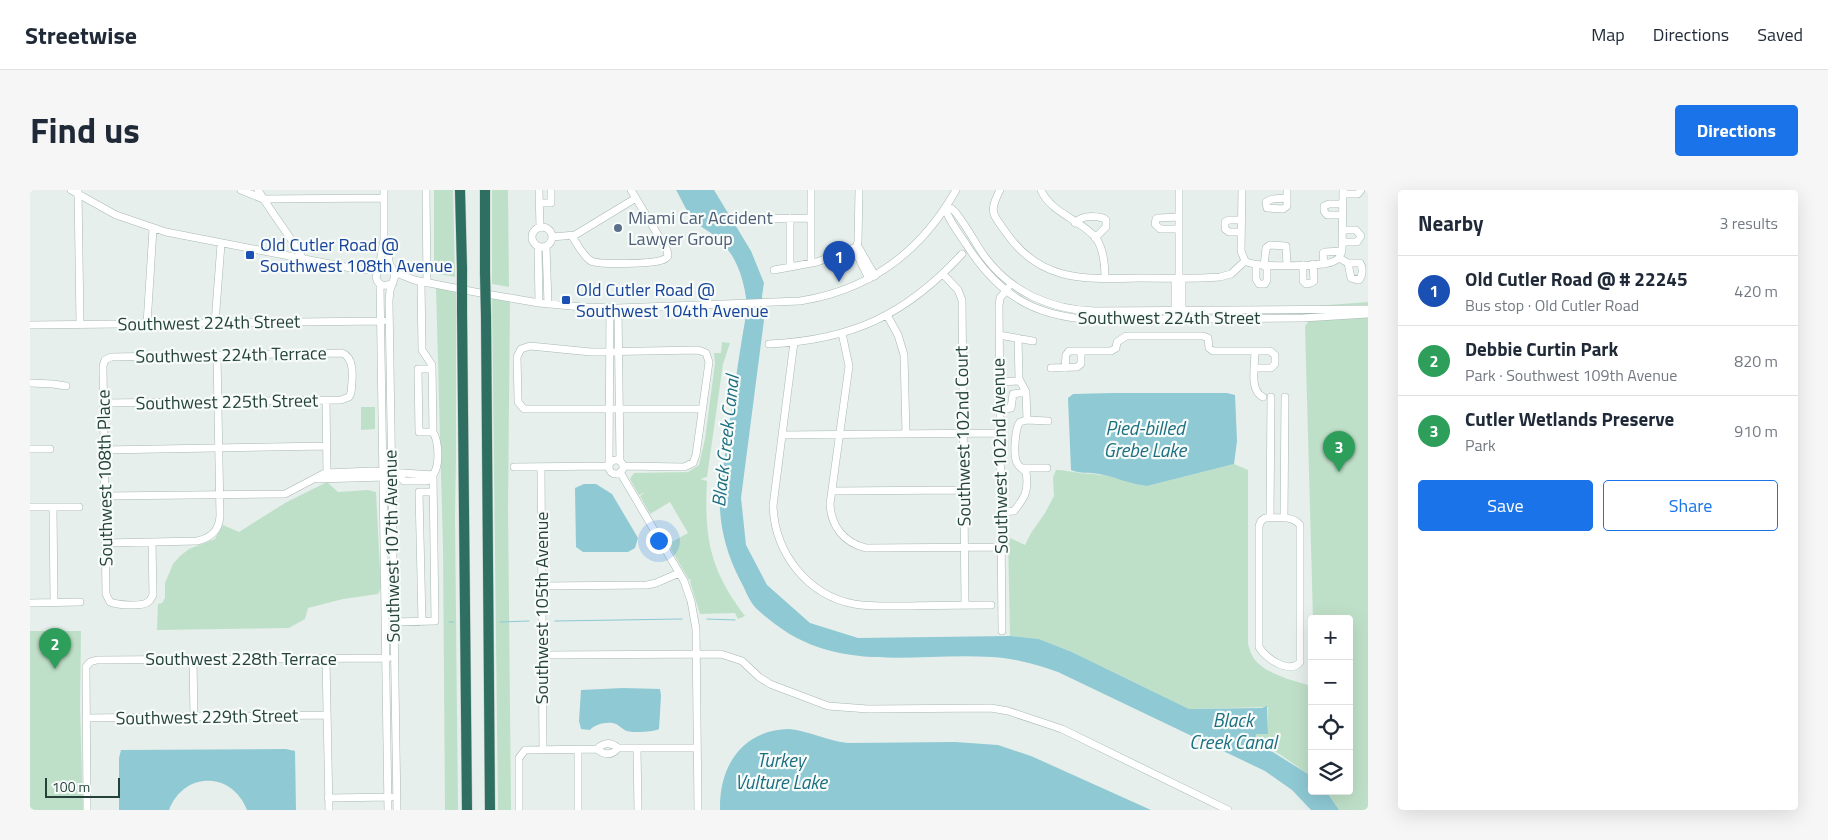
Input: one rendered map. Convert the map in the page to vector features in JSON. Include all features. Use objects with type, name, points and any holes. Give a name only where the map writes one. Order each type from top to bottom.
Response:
[{"type":"highway","points":[[460,190],[467,810]]},
{"type":"highway","points":[[485,190],[490,810]]},
{"type":"street","points":[[241,190],[263,199],[384,194],[384,239],[378,282]]},
{"type":"street","points":[[258,190],[303,259]]},
{"type":"street","points":[[400,477],[404,481],[427,481],[437,468],[437,442],[433,432],[432,369],[431,362],[422,350],[421,281],[426,190]]},
{"type":"street","points":[[539,190],[540,228]]},
{"type":"street","points":[[539,204],[551,203],[551,190]]},
{"type":"street","points":[[572,236],[586,256],[593,261],[602,263],[664,260],[668,256],[666,250],[631,190]]},
{"type":"street","points":[[811,190],[811,263]]},
{"type":"street","points":[[859,190],[858,242],[855,250],[872,277]]},
{"type":"street","points":[[76,191],[116,215],[153,229],[222,244],[356,269],[379,269],[386,267],[421,281],[548,304],[618,308],[800,301],[847,289],[892,265],[910,250],[928,231],[956,190]]},
{"type":"street","points":[[1000,190],[992,205],[994,214],[1010,238],[1024,253],[1040,265],[1063,275],[1105,279],[1225,277],[1245,261]]},
{"type":"street","points":[[1041,190],[1053,207],[1095,238],[1103,256],[1105,279]]},
{"type":"street","points":[[1179,190],[1179,278],[1175,283],[1179,319]]},
{"type":"street","points":[[1242,190],[1242,253],[1245,261],[1256,265],[1331,263],[1340,255],[1343,230],[1343,192],[1358,194],[1361,190]]},
{"type":"street","points":[[1287,190],[1288,198]]},
{"type":"street","points":[[76,191],[80,324]]},
{"type":"street","points":[[552,237],[572,236],[636,198]]},
{"type":"street","points":[[1343,204],[1328,204],[1324,206],[1324,211],[1327,215],[1343,215]]},
{"type":"street","name":"Southwest 224th Street","points":[[944,208],[955,212],[990,263],[1012,284],[1041,301],[1073,309],[1368,309]]},
{"type":"street","name":"Southwest 224th Street","points":[[944,208],[948,218],[978,264],[987,274],[1006,291],[1035,308],[1062,317],[1089,320],[1303,318],[1368,314]]},
{"type":"street","points":[[1076,223],[1080,218],[1086,217],[1103,218],[1106,220],[1106,227],[1095,238]]},
{"type":"street","points":[[1179,217],[1160,217],[1156,219],[1155,224],[1160,229],[1179,229]]},
{"type":"street","points":[[790,218],[790,266]]},
{"type":"street","points":[[739,219],[811,218]]},
{"type":"street","points":[[1242,220],[1229,220],[1225,222],[1225,229],[1227,231],[1242,232]]},
{"type":"street","points":[[540,228],[548,230],[552,237],[550,243],[542,246]]},
{"type":"street","points":[[540,228],[535,232],[533,238],[542,246],[547,277],[548,304]]},
{"type":"street","points":[[146,324],[153,229]]},
{"type":"street","points":[[1342,242],[1357,242],[1361,236],[1356,230],[1343,230]]},
{"type":"street","points":[[384,239],[388,246],[388,260],[395,278],[393,282]]},
{"type":"street","points":[[215,323],[222,244]]},
{"type":"street","points":[[1256,265],[1256,279],[1259,284],[1266,282],[1266,248],[1270,245],[1286,246],[1287,265]]},
{"type":"street","points":[[539,302],[538,277],[542,246]]},
{"type":"street","points":[[774,270],[811,263],[856,247]]},
{"type":"street","points":[[1324,264],[1323,253],[1325,252],[1340,255],[1348,263]]},
{"type":"street","points":[[769,344],[794,342],[842,333],[887,315],[914,299],[943,274],[962,254]]},
{"type":"street","points":[[1302,265],[1303,281],[1306,284],[1314,281],[1314,264]]},
{"type":"street","points":[[356,269],[385,286],[393,282],[421,281]]},
{"type":"street","name":"Southwest 102nd Court","points":[[943,274],[958,290],[962,300],[965,605]]},
{"type":"street","points":[[538,277],[547,277]]},
{"type":"street","name":"Southwest 107th Avenue","points":[[378,282],[393,622],[397,810]]},
{"type":"street","name":"Southwest 107th Avenue","points":[[388,810],[385,658],[389,297],[393,282]]},
{"type":"street","name":"Southwest 102nd Avenue","points":[[1002,631],[999,302],[1012,284]]},
{"type":"street","points":[[610,307],[610,352],[610,409],[609,465],[612,473],[621,467],[684,467],[693,463],[696,455],[709,362],[707,355],[698,350],[610,352],[530,346],[522,348],[517,358],[518,398],[521,406],[524,409],[532,410],[610,409],[702,409]]},
{"type":"street","points":[[618,308],[621,467]]},
{"type":"street","points":[[887,315],[900,340],[904,355],[906,434]]},
{"type":"street","name":"Southwest 224th Street","points":[[30,325],[389,321]]},
{"type":"street","points":[[842,333],[850,363],[832,491],[831,513],[837,529],[849,541],[863,547],[1001,547]]},
{"type":"street","points":[[999,335],[1033,341]]},
{"type":"street","points":[[1066,368],[1066,355],[1069,351],[1111,351],[1116,348],[1117,342],[1126,336],[1203,336],[1208,338],[1209,348],[1213,351],[1270,352],[1275,355],[1275,364],[1270,368],[1255,368]]},
{"type":"street","points":[[1016,393],[1018,338]]},
{"type":"street","points":[[794,342],[773,506],[775,526],[782,548],[793,565],[810,583],[832,597],[854,604],[882,606],[991,605]]},
{"type":"street","points":[[1051,368],[1077,367],[1081,364],[1081,351]]},
{"type":"street","points":[[1255,352],[1255,389],[1258,395],[1267,397],[1270,518]]},
{"type":"street","name":"Southwest 224th Terrace","points":[[112,357],[342,353],[349,357],[351,362],[352,392],[349,397]]},
{"type":"street","points":[[106,543],[195,541],[210,537],[216,530],[220,520],[217,355]]},
{"type":"street","name":"Southwest 108th Place","points":[[112,357],[106,360],[103,365],[106,594],[110,602],[142,605],[148,602],[152,595],[152,542]]},
{"type":"street","points":[[432,369],[418,370],[418,378],[419,432],[433,432]]},
{"type":"street","points":[[999,382],[1016,381]]},
{"type":"street","points":[[1016,381],[1026,392],[1027,420]]},
{"type":"street","points":[[30,383],[66,386]]},
{"type":"street","points":[[1000,410],[1010,408],[1012,397],[1016,393],[1026,392]]},
{"type":"street","name":"Southwest 225th Street","points":[[104,403],[341,400],[349,397]]},
{"type":"street","points":[[1284,518],[1285,397]]},
{"type":"street","points":[[326,400],[327,458],[331,474]]},
{"type":"street","points":[[1001,512],[1015,510],[1027,492],[1027,474],[1016,460],[1016,430],[1018,423],[1027,420],[1048,421]]},
{"type":"street","points":[[782,434],[1000,432]]},
{"type":"street","points":[[104,450],[327,446]]},
{"type":"street","points":[[30,449],[50,449]]},
{"type":"street","points":[[327,458],[332,467],[347,472]]},
{"type":"street","points":[[514,467],[609,465],[614,460],[621,467],[679,573],[688,592],[694,615],[698,810]]},
{"type":"street","name":"Southwest 105th Avenue","points":[[541,467],[543,749]]},
{"type":"street","points":[[1023,468],[1047,468]]},
{"type":"street","points":[[105,496],[285,494],[314,479],[331,474],[347,472],[387,474],[400,477],[418,477],[422,475]]},
{"type":"street","points":[[331,474],[418,473],[431,475]]},
{"type":"street","points":[[393,622],[435,621],[435,553],[431,475]]},
{"type":"street","points":[[832,491],[964,490]]},
{"type":"street","points":[[422,622],[419,492],[433,492]]},
{"type":"street","points":[[30,507],[79,507]]},
{"type":"street","points":[[53,507],[54,602]]},
{"type":"street","points":[[1270,518],[1296,520],[1300,525],[1300,662],[1296,667],[1292,668],[1265,656],[1259,646],[1258,526],[1260,521],[1270,518]]},
{"type":"street","points":[[420,553],[435,553]]},
{"type":"street","points":[[542,586],[647,585],[660,582],[679,573]]},
{"type":"street","points":[[30,603],[80,602]]},
{"type":"street","points":[[542,655],[721,654],[737,658],[770,684],[832,707],[868,709],[996,708],[1062,729],[1228,810]]},
{"type":"street","points":[[326,658],[329,810]]},
{"type":"street","name":"Southwest 228th Terrace","points":[[86,718],[86,667],[90,662],[97,660],[394,658]]},
{"type":"street","points":[[193,659],[194,716]]},
{"type":"street","name":"Southwest 229th Street","points":[[86,718],[327,715]]},
{"type":"street","points":[[86,718],[87,810]]},
{"type":"street","points":[[519,810],[518,763],[521,753],[527,749],[597,749],[607,744],[613,744],[618,748],[697,748]]},
{"type":"street","points":[[637,748],[638,810]]},
{"type":"street","points":[[578,749],[578,810]]},
{"type":"street","points":[[328,798],[397,797]]},
{"type":"green space","points":[[434,190],[453,190],[455,277],[434,273]]},
{"type":"green space","points":[[492,190],[508,190],[509,287],[492,284]]},
{"type":"green space","points":[[436,287],[456,291],[455,519],[458,810],[445,810],[443,547]]},
{"type":"green space","points":[[492,298],[510,302],[508,507],[511,810],[498,810]]},
{"type":"green space","points":[[1368,302],[1368,308],[1315,306]]},
{"type":"green space","points":[[1368,316],[1368,810],[1339,810],[1329,795],[1353,795],[1353,615],[1313,615],[1305,326],[1309,321]]},
{"type":"green space","points":[[722,342],[730,343],[723,364],[707,477],[700,479],[707,481],[708,537],[712,553],[724,584],[745,616],[738,619],[735,613],[700,614],[690,582],[691,579],[689,580],[668,544],[688,533],[670,502],[650,514],[640,496],[645,492],[639,495],[630,479],[634,473],[688,472],[699,465],[705,439],[715,363],[714,353],[721,353]]},
{"type":"green space","points":[[361,407],[375,407],[375,429],[361,430]]},
{"type":"green space","points":[[1234,464],[1248,470],[1248,644],[1252,655],[1262,667],[1278,675],[1308,685],[1308,774],[1281,755],[1255,741],[1255,734],[1268,733],[1268,707],[1189,709],[1072,652],[1039,639],[1010,636],[1008,537],[1025,545],[1054,496],[1053,477],[1056,470],[1105,476],[1147,486]]},
{"type":"green space","points":[[327,482],[338,492],[368,490],[376,492],[381,588],[378,594],[343,599],[308,608],[305,619],[289,628],[157,630],[158,604],[162,603],[165,598],[165,583],[173,564],[180,556],[189,549],[215,539],[223,525],[239,532],[285,503]]},
{"type":"green space","points":[[30,631],[81,631],[80,707],[83,810],[30,810]]},
{"type":"water","name":"Black Creek Canal","points":[[676,190],[714,190],[751,251],[764,283],[762,296],[764,320],[741,498],[746,545],[767,585],[810,623],[858,638],[1010,636],[1039,639],[1072,652],[1189,709],[1262,708],[1267,706],[1268,734],[1256,734],[1255,741],[1308,774],[1308,795],[1329,795],[1339,810],[1311,810],[1292,790],[1265,771],[1058,672],[1026,662],[1001,658],[964,656],[879,657],[852,655],[826,650],[800,640],[759,611],[748,597],[730,558],[721,524],[720,512],[720,488],[747,303],[743,281],[734,259],[724,244],[695,221]]},
{"type":"water","name":"Pied-billed Grebe Lake","points":[[1227,393],[1235,395],[1237,441],[1234,464],[1147,486],[1099,474],[1071,470],[1068,398],[1073,394]]},
{"type":"water","points":[[584,484],[596,484],[612,494],[638,538],[635,548],[628,552],[583,552],[576,547],[575,488]]},
{"type":"water","points":[[660,689],[659,729],[630,732],[616,724],[606,723],[590,730],[581,729],[579,721],[581,690]]},
{"type":"water","name":"Turkey Vulture Lake","points":[[789,729],[848,743],[955,742],[998,745],[1031,756],[1151,810],[720,810],[724,779],[736,753],[746,743],[758,736],[772,731]]},
{"type":"water","points":[[286,749],[295,751],[296,810],[247,810],[240,797],[231,788],[220,783],[208,781],[196,783],[185,788],[176,797],[169,810],[119,810],[119,758],[121,750]]},
{"type":"waterway","points":[[555,621],[682,619]]},
{"type":"waterway","points":[[707,619],[735,620]]},
{"type":"waterway","points":[[500,622],[529,621]]},
{"type":"waterway","points":[[449,622],[454,622]]},
{"type":"place","name":"Miami Car Accident Lawyer Group","points":[[618,228]]},
{"type":"place","name":"Old Cutler Road @ Southwest 108th Avenue","points":[[250,255]]},
{"type":"place","name":"Old Cutler Road @ # 22245","points":[[839,282]]},
{"type":"place","name":"Old Cutler Road @ Southwest 104th Avenue","points":[[566,300]]},
{"type":"place","name":"Cutler Wetlands Preserve","points":[[1339,472]]},
{"type":"place","name":"Debbie Curtin Park","points":[[55,669]]}]
